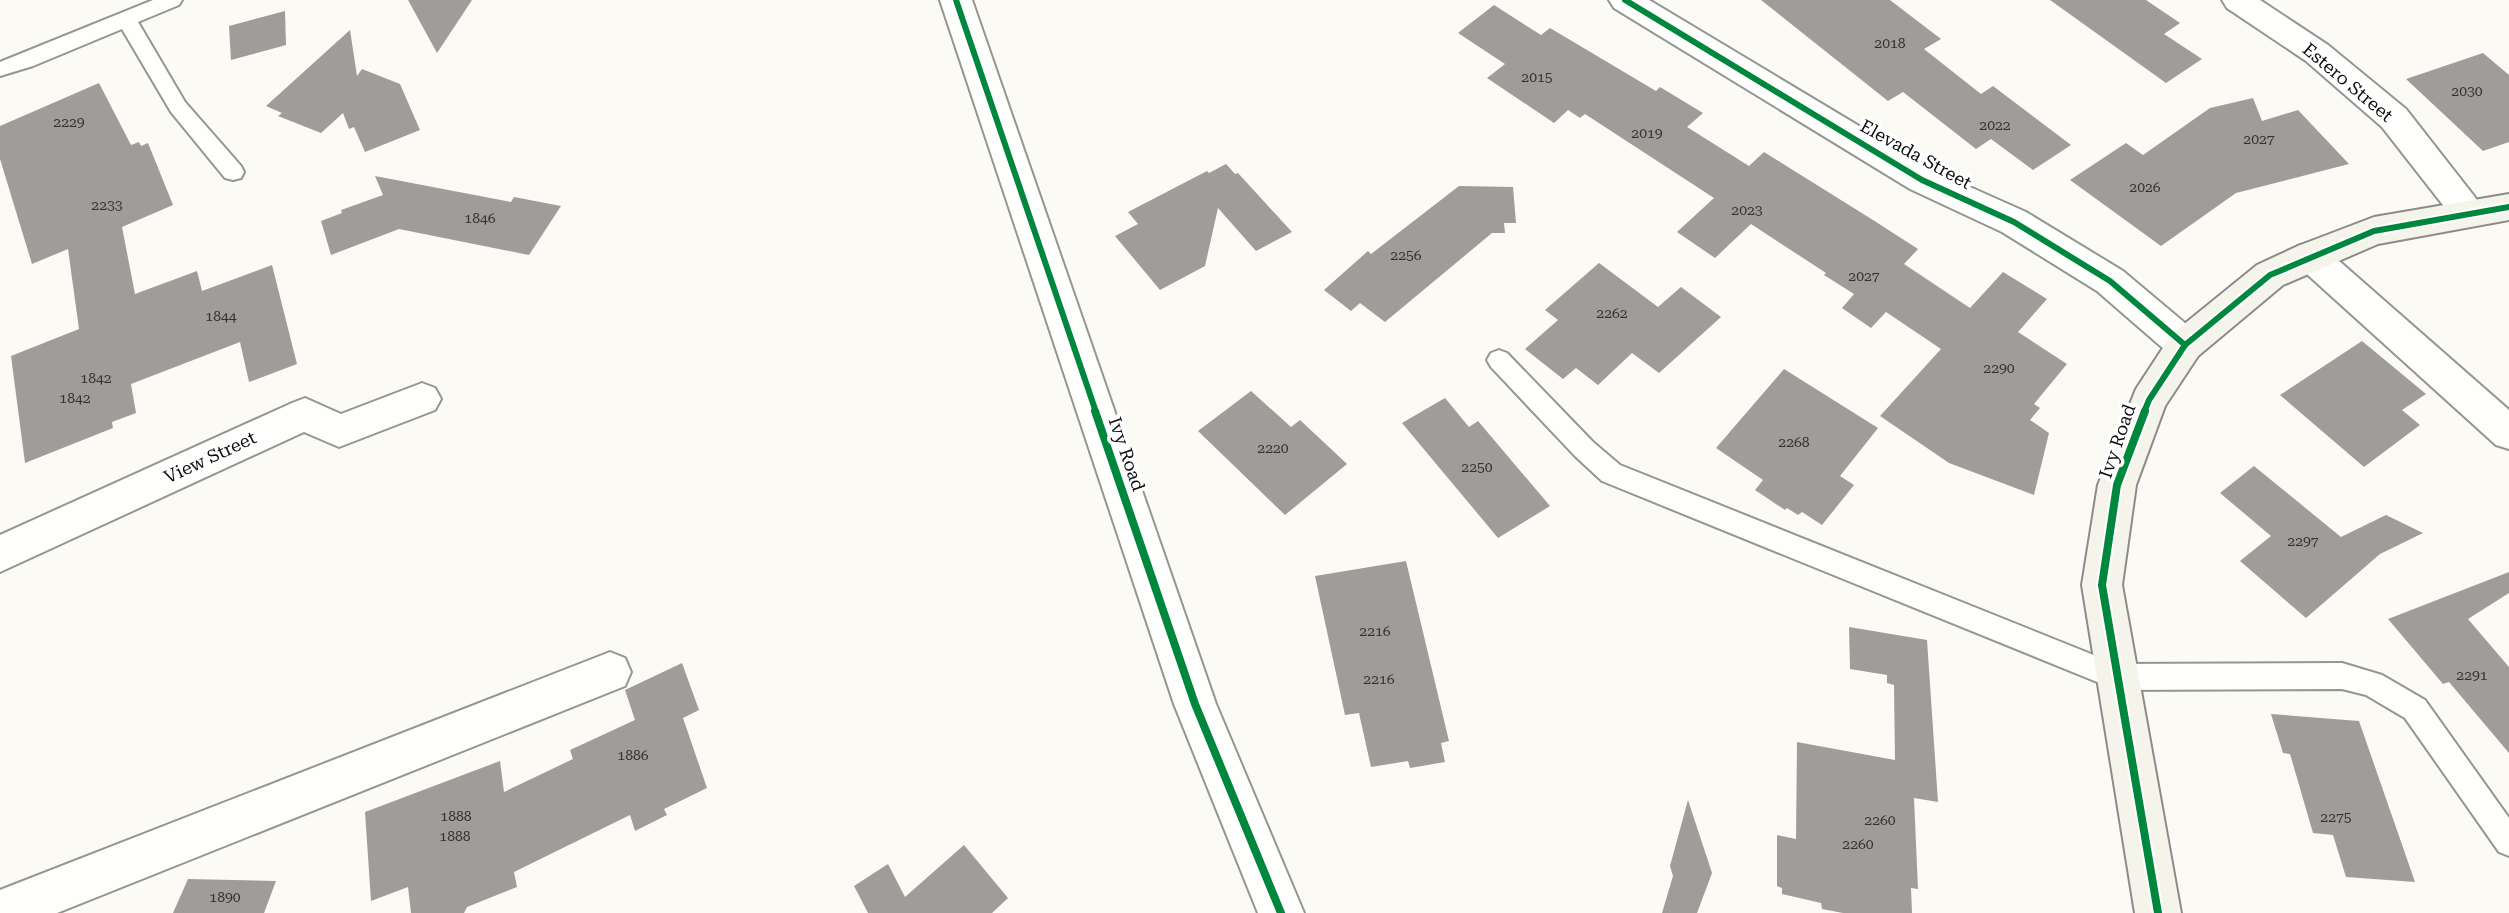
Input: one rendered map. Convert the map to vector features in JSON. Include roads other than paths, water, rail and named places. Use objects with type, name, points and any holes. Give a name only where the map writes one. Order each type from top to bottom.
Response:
[{"type":"street","name":"Ivy Road","points":[[956,0],[1195,704],[1281,913]]},
{"type":"street","name":"Elevada Street","points":[[1625,0],[1922,180],[2014,222],[2110,281],[2185,345]]},
{"type":"street","name":"Estero Street","points":[[2238,0],[2317,53],[2394,118],[2469,214]]},
{"type":"street","name":"Ivy Road","points":[[2158,913],[2102,585],[2117,485],[2149,400],[2185,345],[2270,275],[2374,231],[2509,207]]},
{"type":"street","points":[[2310,256],[2509,433]]},
{"type":"street","name":"View Street","points":[[0,554],[305,414],[339,431],[422,399]]},
{"type":"street","points":[[0,913],[610,672]]},
{"type":"lane","points":[[0,69],[26,61],[172,0]]},
{"type":"lane","points":[[126,19],[178,107],[233,172]]},
{"type":"lane","points":[[1499,359],[1584,449],[1611,473],[2116,677],[2342,676],[2372,684],[2415,709],[2509,842]]}]
